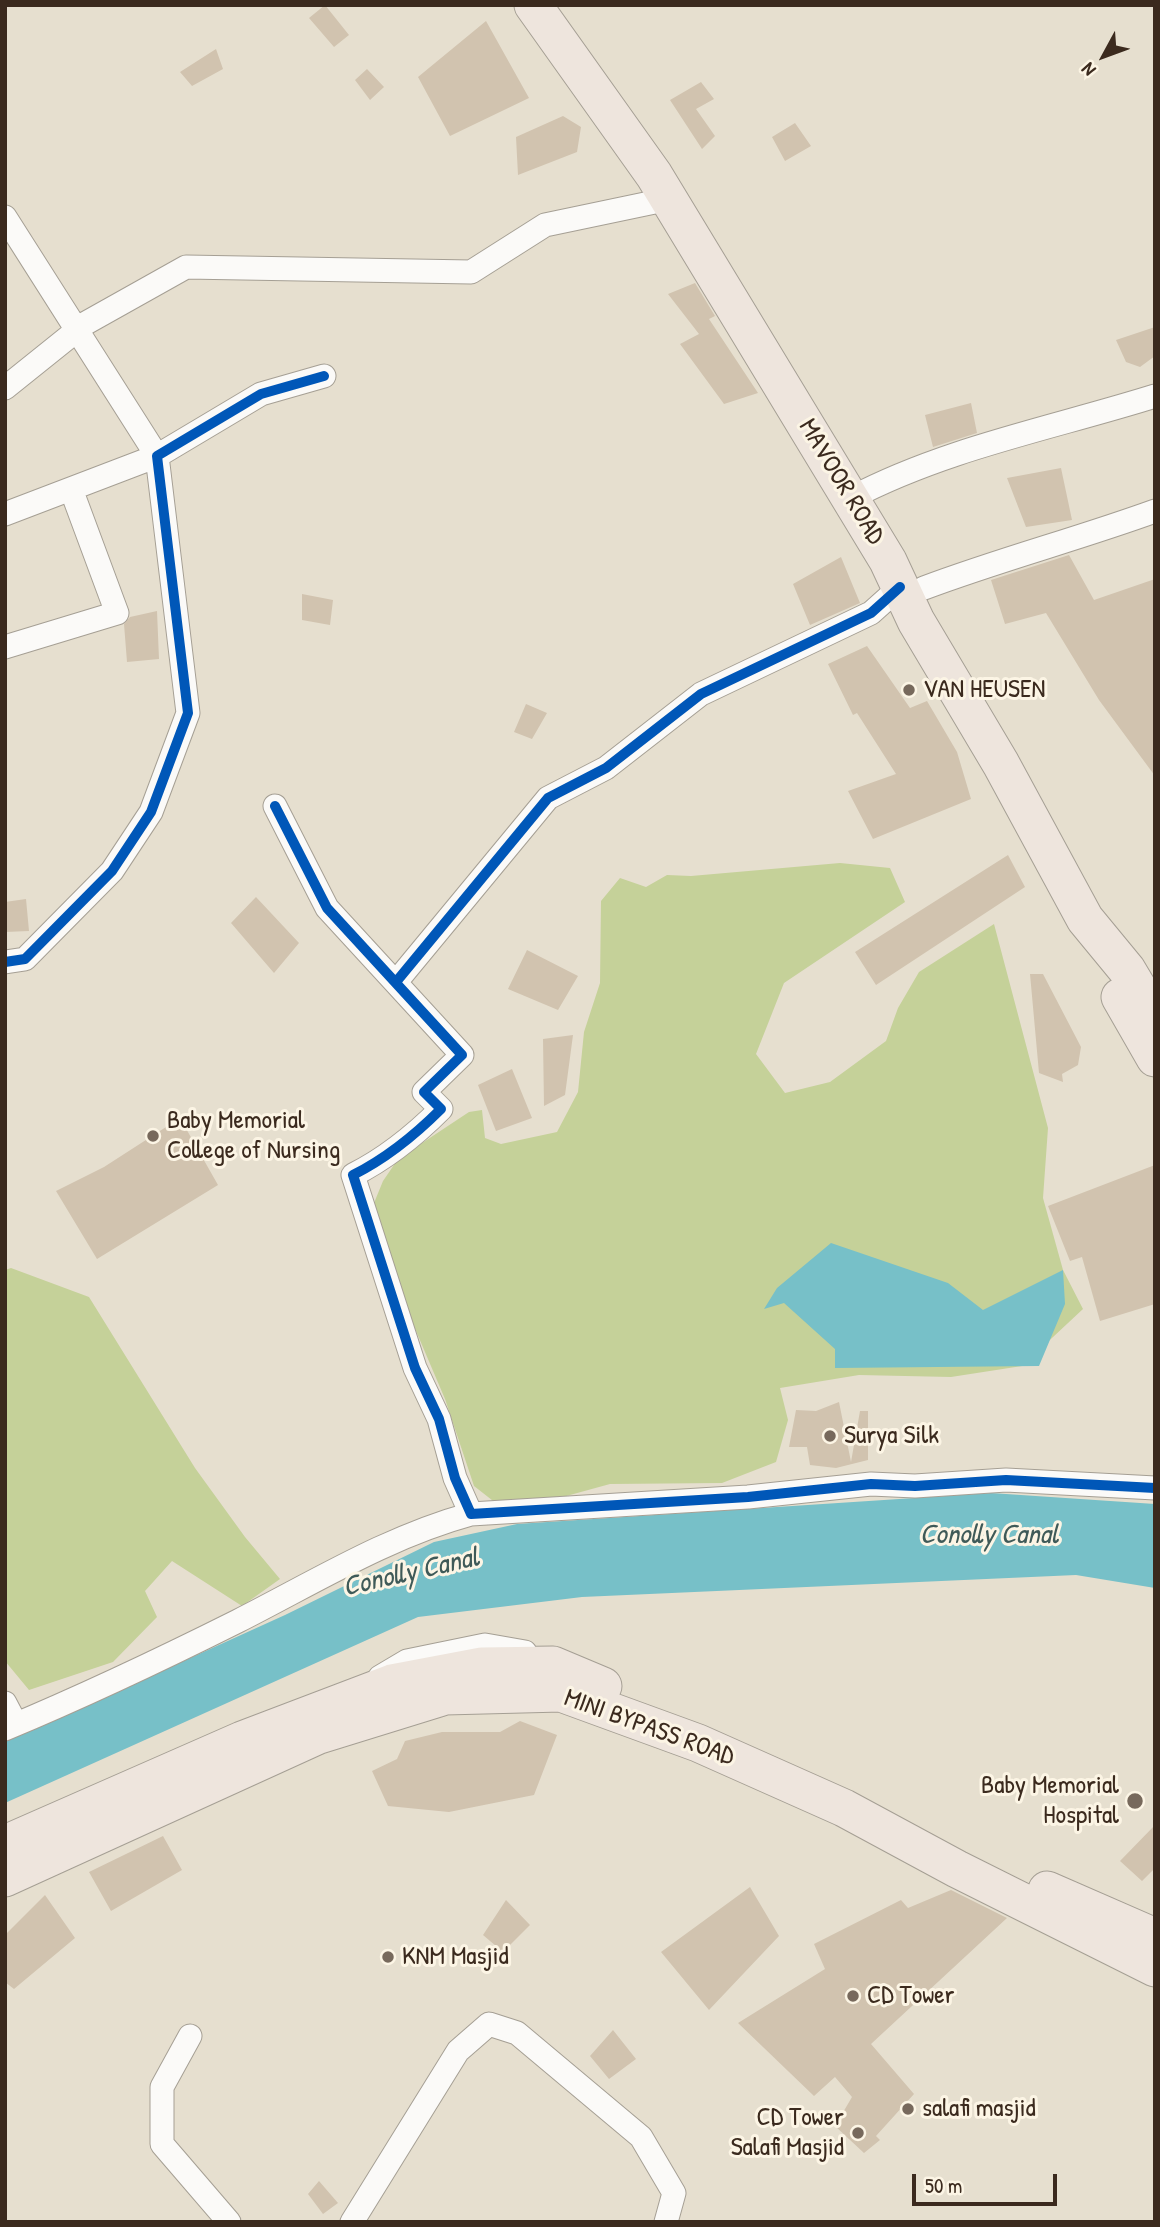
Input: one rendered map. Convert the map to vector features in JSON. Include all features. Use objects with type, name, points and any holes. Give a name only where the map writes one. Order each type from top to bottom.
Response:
[{"type":"main road","name":"MAVOOR ROAD","points":[[551,9],[669,199],[860,493]]},
{"type":"main road","name":"MAVOOR ROAD","points":[[551,9],[624,87],[860,493],[1096,914]]},
{"type":"main road","points":[[1096,914],[1132,939],[1155,1017]]},
{"type":"main road","points":[[1096,914],[1119,996],[1155,1058]]},
{"type":"main road","name":"MINI BYPASS ROAD","points":[[5,1844],[242,1740],[392,1683],[482,1666],[553,1665],[641,1712]]},
{"type":"main road","name":"MINI BYPASS ROAD","points":[[5,1878],[319,1735],[444,1696],[561,1693],[641,1712],[844,1785],[1046,1890],[1150,1951]]},
{"type":"street","points":[[5,388],[75,331],[186,267],[471,272],[545,225],[669,199]]},
{"type":"street","points":[[5,217],[75,331],[157,456],[171,553],[188,713],[151,812],[112,871],[25,959],[5,962]]},
{"type":"street","points":[[5,514],[157,456],[261,394],[324,376]]},
{"type":"street","points":[[860,493],[960,452],[1155,396]]},
{"type":"street","points":[[5,647],[117,613],[71,489]]},
{"type":"street","points":[[396,982],[548,798],[606,768],[701,694],[871,612],[912,587],[1005,558],[1069,542],[1155,511]]},
{"type":"street","points":[[275,806],[327,908],[463,1055],[424,1092],[441,1109],[381,1162],[353,1175],[415,1368],[439,1419],[455,1478],[471,1514]]},
{"type":"street","points":[[5,1703],[10,1727],[237,1621],[374,1548],[432,1525],[471,1514],[748,1497],[871,1484],[915,1486],[1006,1480],[1155,1488]]},
{"type":"street","points":[[352,2222],[458,2051],[489,2024],[517,2033],[641,2137],[674,2193],[666,2222]]},
{"type":"street","points":[[190,2036],[162,2087],[162,2144],[227,2221]]},
{"type":"green space","points":[[840,863],[890,868],[905,902],[784,983],[756,1054],[785,1093],[830,1082],[886,1041],[898,1008],[919,972],[994,924],[1048,1128],[1043,1198],[1063,1270],[1083,1309],[1022,1366],[951,1377],[859,1375],[780,1388],[788,1420],[776,1462],[722,1483],[610,1484],[559,1498],[497,1504],[474,1486],[445,1399],[399,1291],[374,1203],[383,1181],[398,1159],[469,1112],[482,1110],[485,1138],[501,1144],[557,1132],[578,1092],[584,1032],[600,983],[601,901],[620,878],[646,887],[667,875],[691,876]]},
{"type":"green space","points":[[11,1268],[89,1297],[195,1468],[245,1537],[280,1579],[242,1606],[172,1561],[145,1591],[157,1617],[113,1662],[29,1690],[5,1661],[5,1270]]},
{"type":"water","points":[[831,1243],[948,1283],[983,1310],[1063,1270],[1065,1304],[1039,1366],[835,1368],[835,1349],[784,1303],[764,1309],[777,1288]]},
{"type":"water","name":"Conolly Canal","points":[[991,1493],[1155,1504],[1155,1588],[1076,1575],[582,1597],[418,1617],[5,1803],[5,1742],[285,1615],[434,1542],[517,1524]]},
{"type":"building","points":[[325,5],[349,35],[334,47],[309,18]]},
{"type":"building","points":[[486,21],[529,98],[450,136],[418,77]]},
{"type":"building","points":[[216,49],[223,69],[192,86],[180,72]]},
{"type":"building","points":[[367,69],[384,87],[370,100],[355,80]]},
{"type":"building","points":[[701,82],[714,99],[696,109],[715,136],[702,149],[670,100]]},
{"type":"building","points":[[563,116],[581,127],[577,152],[518,175],[516,137]]},
{"type":"building","points":[[795,123],[811,146],[785,161],[772,137]]},
{"type":"building","points":[[695,283],[715,316],[709,319],[758,393],[724,404],[680,344],[699,334],[668,294]]},
{"type":"building","points":[[1155,327],[1155,356],[1140,367],[1126,362],[1116,340]]},
{"type":"building","points":[[971,403],[977,433],[933,447],[925,415]]},
{"type":"building","points":[[1061,468],[1072,520],[1026,527],[1007,478]]},
{"type":"building","points":[[1069,555],[1094,600],[1155,579],[1155,776],[1099,700],[1046,613],[1005,624],[991,580]]},
{"type":"building","points":[[841,557],[860,603],[810,625],[793,584]]},
{"type":"building","points":[[302,594],[333,600],[330,625],[302,620]]},
{"type":"building","points":[[157,611],[159,659],[127,662],[124,624],[130,617]]},
{"type":"building","points":[[867,646],[910,708],[927,701],[957,752],[971,799],[873,839],[848,791],[896,774],[857,713],[853,715],[828,664]]},
{"type":"building","points":[[526,704],[547,713],[532,739],[514,732]]},
{"type":"building","points":[[1008,855],[1025,887],[876,985],[855,952]]},
{"type":"building","points":[[256,897],[299,943],[274,973],[231,923]]},
{"type":"building","points":[[26,899],[29,931],[5,932],[5,902]]},
{"type":"building","points":[[527,950],[578,976],[558,1010],[508,989]]},
{"type":"building","points":[[1030,974],[1043,974],[1081,1047],[1078,1065],[1062,1074],[1063,1082],[1039,1073]]},
{"type":"building","points":[[573,1035],[565,1095],[544,1106],[543,1039]]},
{"type":"building","points":[[512,1069],[532,1118],[496,1131],[478,1085]]},
{"type":"building","points":[[180,1118],[218,1185],[97,1259],[56,1191],[104,1167]]},
{"type":"building","points":[[1155,1165],[1155,1304],[1100,1321],[1082,1257],[1070,1261],[1048,1206]]},
{"type":"building","name":"Surya Silk","points":[[839,1402],[851,1462],[860,1411],[868,1411],[868,1460],[836,1468],[810,1465],[807,1447],[789,1447],[796,1410],[816,1411]]},
{"type":"building","points":[[520,1721],[557,1735],[534,1795],[449,1812],[388,1806],[372,1771],[397,1759],[405,1741],[442,1732],[500,1732]]},
{"type":"building","points":[[1155,1825],[1155,1868],[1142,1881],[1120,1861]]},
{"type":"building","points":[[163,1836],[182,1870],[111,1911],[89,1872]]},
{"type":"building","points":[[750,1887],[779,1936],[709,2010],[661,1952]]},
{"type":"building","name":"CD Tower","points":[[951,1890],[1007,1918],[871,2044],[914,2094],[876,2136],[880,2140],[864,2153],[835,2126],[852,2097],[835,2077],[814,2096],[738,2023],[825,1969],[814,1944],[901,1900],[908,1908]]},
{"type":"building","points":[[45,1895],[75,1938],[14,1989],[5,1982],[5,1935]]},
{"type":"building","points":[[506,1900],[530,1925],[503,1952],[483,1935]]},
{"type":"building","points":[[613,2030],[636,2059],[609,2079],[590,2056]]},
{"type":"building","points":[[319,2181],[338,2203],[323,2214],[308,2194]]},
{"type":"cycle path","points":[[5,962],[25,959],[112,871],[151,812],[188,713],[157,456],[261,394],[324,376]]},
{"type":"cycle path","points":[[396,982],[548,798],[606,768],[701,694],[871,613],[900,587]]},
{"type":"cycle path","points":[[275,806],[327,908],[462,1055],[424,1092],[441,1109],[400,1146],[353,1175],[415,1368],[439,1419],[455,1478],[471,1514],[748,1497],[871,1484],[915,1486],[1006,1480],[1155,1488]]},
{"type":"place","name":"VAN HEUSEN","points":[[909,690]]},
{"type":"place","name":"Baby Memorial College of Nursing","points":[[153,1136]]},
{"type":"place","name":"Surya Silk","points":[[830,1436]]},
{"type":"place","name":"Baby Memorial Hospital","points":[[1135,1801]]},
{"type":"place","name":"KNM Masjid","points":[[388,1957]]},
{"type":"place","name":"CD Tower","points":[[853,1996]]},
{"type":"place","name":"salafi masjid","points":[[908,2109]]},
{"type":"place","name":"CD Tower Salafi Masjid","points":[[858,2133]]}]
